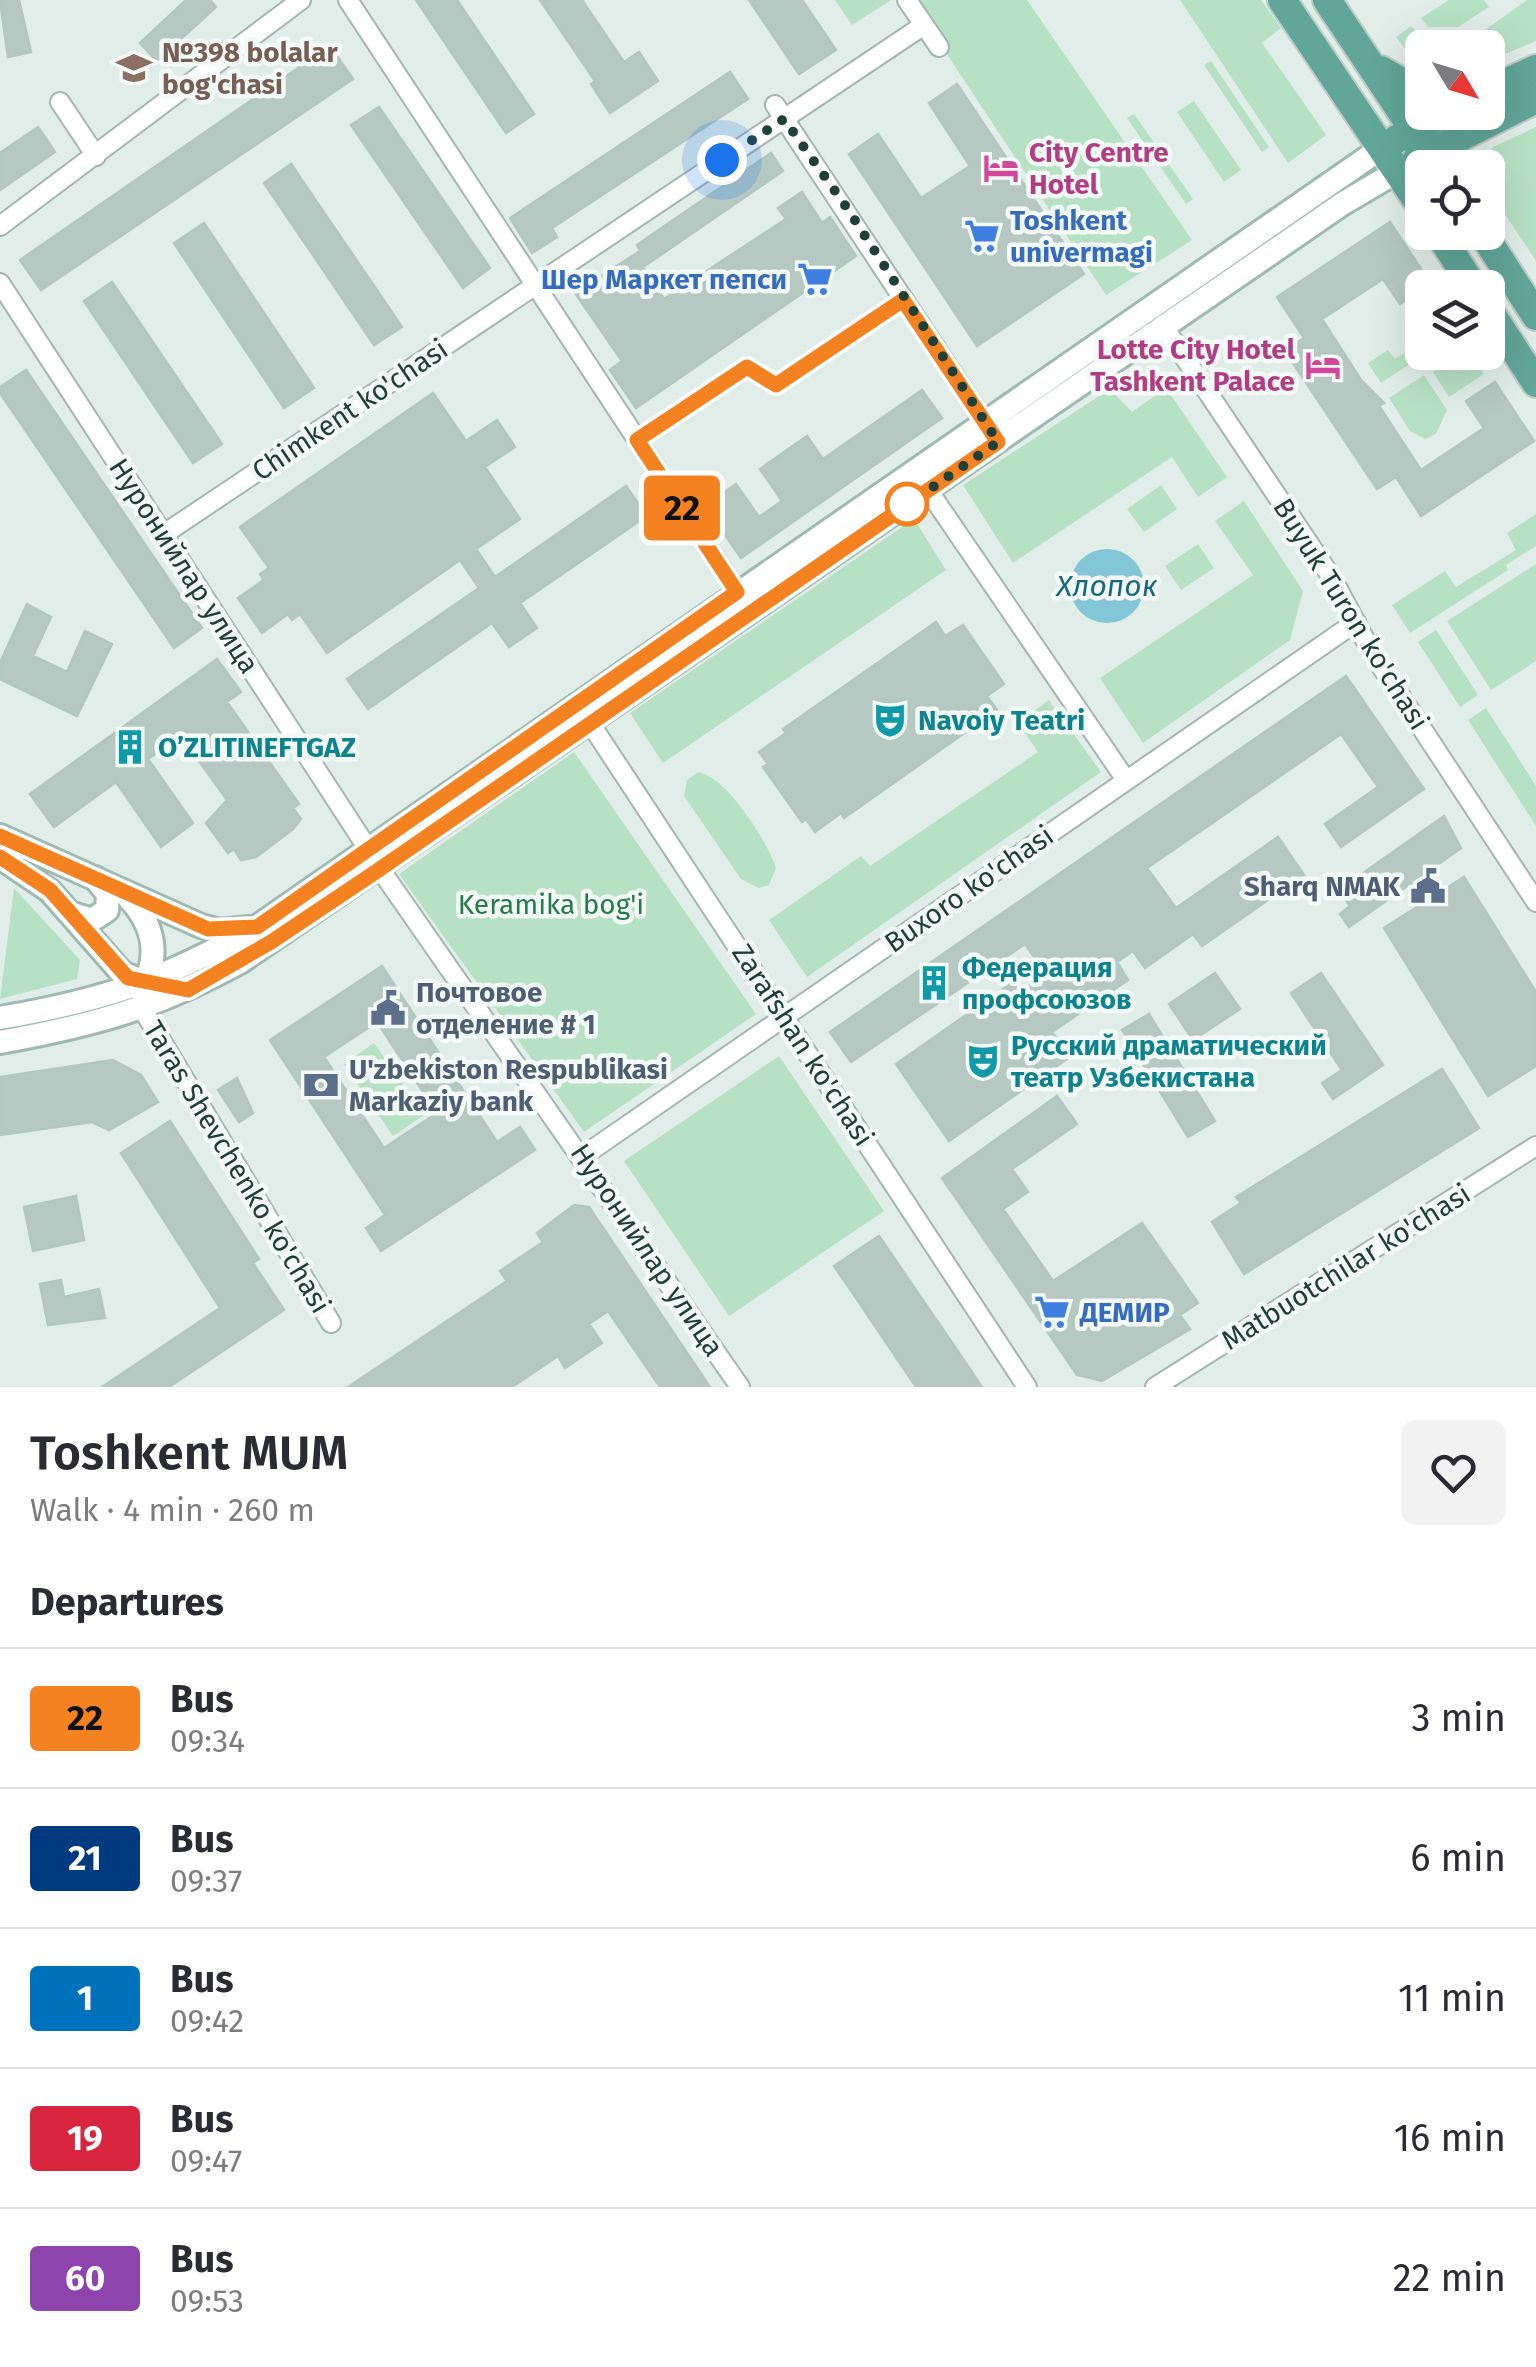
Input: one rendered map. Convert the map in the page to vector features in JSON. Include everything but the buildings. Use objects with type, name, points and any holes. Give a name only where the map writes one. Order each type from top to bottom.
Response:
[{"type":"main road","points":[[1282,0],[1405,181]]},
{"type":"main road","points":[[1327,0],[1427,150],[1536,99]]},
{"type":"main road","points":[[1361,52],[1405,86]]},
{"type":"main road","points":[[1505,83],[1536,69]]},
{"type":"main road","points":[[0,1018],[143,1010],[188,990],[271,942],[374,859],[584,713],[737,592],[984,421],[1391,159],[1405,156]]},
{"type":"main road","points":[[584,713],[750,613],[1164,327],[1391,159]]},
{"type":"main road","points":[[1494,250],[1536,316]]},
{"type":"main road","points":[[1505,336],[1536,384]]},
{"type":"main road","points":[[0,836],[208,929],[257,927]]},
{"type":"main road","name":"Taras Shevchenko ko'chasi","points":[[0,857],[26,871],[74,914],[128,978],[188,990]]},
{"type":"main road","points":[[0,1042],[107,1010],[146,984],[257,927],[374,859]]},
{"type":"main road","points":[[74,914],[92,920],[106,910],[108,894],[95,878]]},
{"type":"main road","points":[[118,889],[138,908],[152,935],[153,955],[146,984]]},
{"type":"main road","points":[[107,1010],[114,980],[110,960]]},
{"type":"street","points":[[0,226],[302,0]]},
{"type":"street","points":[[348,0],[750,613]]},
{"type":"street","points":[[908,0],[939,47]]},
{"type":"street","name":"Chimkent ko'chasi","points":[[164,534],[536,285],[779,112],[924,25]]},
{"type":"street","points":[[60,102],[96,156]]},
{"type":"street","points":[[779,112],[847,208],[998,442]]},
{"type":"street","name":"Нуронийлар улица","points":[[0,284],[374,859],[583,1156],[736,1386]]},
{"type":"street","name":"Buyuk Turon ko'chasi","points":[[1164,327],[1332,578],[1356,622],[1536,902]]},
{"type":"street","points":[[928,490],[1126,780]]},
{"type":"street","name":"Buxoro ko'chasi","points":[[583,1156],[1356,622]]},
{"type":"street","name":"Zarafshan ko'chasi","points":[[584,713],[1027,1387]]},
{"type":"street","name":"Taras Shevchenko ko'chasi","points":[[143,1010],[331,1323]]},
{"type":"street","name":"Matbuotchilar ko'chasi","points":[[1155,1387],[1536,1146]]},
{"type":"green space","points":[[835,0],[891,0],[852,25]]},
{"type":"green space","points":[[911,0],[1027,0],[1192,240],[1106,295]]},
{"type":"green space","points":[[1180,0],[1261,0],[1281,28],[1262,43],[1326,135],[1288,163]]},
{"type":"green space","points":[[1449,0],[1484,0],[1489,7],[1458,27],[1428,27],[1421,18]]},
{"type":"green space","points":[[1527,0],[1536,0],[1536,41],[1505,54],[1505,30],[1484,30]]},
{"type":"green space","points":[[1405,30],[1405,49],[1396,37]]},
{"type":"green space","points":[[1211,61],[1269,147],[1262,152],[1204,65]]},
{"type":"green space","points":[[1194,101],[1241,170],[1224,182],[1177,112]]},
{"type":"green space","points":[[1134,114],[1193,199],[1186,204],[1127,118]]},
{"type":"green space","points":[[1536,127],[1536,261],[1505,214],[1505,150],[1491,150]]},
{"type":"green space","points":[[1388,350],[1395,359],[1405,353],[1405,367],[1381,383],[1368,363]]},
{"type":"green space","points":[[1481,370],[1484,374],[1449,397],[1433,372]]},
{"type":"green space","points":[[1424,375],[1447,410],[1436,434],[1425,439],[1410,431],[1389,398]]},
{"type":"green space","points":[[1166,388],[1227,477],[1198,497],[1172,457],[1013,563],[963,485],[1110,389],[1132,412]]},
{"type":"green space","points":[[1161,485],[1177,509],[1144,532],[1127,509]]},
{"type":"green space","points":[[1244,501],[1303,591],[1290,640],[1143,743],[1100,678],[1253,575],[1215,521]]},
{"type":"green space","points":[[1536,514],[1536,546],[1506,565],[1508,570],[1410,633],[1392,605],[1445,571],[1456,587],[1516,550],[1507,533]]},
{"type":"green space","points":[[914,519],[946,570],[663,763],[630,713]]},
{"type":"green space","points":[[1198,544],[1214,568],[1181,590],[1165,566]]},
{"type":"green space","points":[[1536,564],[1536,661],[1491,690],[1447,621]]},
{"type":"green space","points":[[1436,630],[1478,695],[1460,707],[1418,642]]},
{"type":"green space","points":[[1049,700],[1101,772],[807,977],[769,920],[861,856],[870,866],[1038,752],[1018,723]]},
{"type":"green space","points":[[1486,708],[1536,786],[1536,826],[1468,720]]},
{"type":"green space","name":"Keramika bog'i","points":[[574,752],[756,1014],[584,1132],[399,874]]},
{"type":"green space","points":[[698,772],[721,785],[755,827],[776,868],[769,885],[759,888],[741,879],[684,796],[687,780]]},
{"type":"green space","points":[[14,888],[80,960],[77,979],[0,999]]},
{"type":"green space","points":[[374,1043],[424,1115],[393,1136],[344,1064]]},
{"type":"green space","points":[[779,1056],[884,1211],[729,1316],[624,1161]]},
{"type":"water","name":"Хлопок","points":[[1107,549],[1133,560],[1144,586],[1133,612],[1107,623],[1081,612],[1070,586],[1081,560]]},
{"type":"bus line","name":"22","points":[[0,836],[208,929],[257,927],[737,592],[637,440],[747,367],[776,385],[903,300],[998,442],[377,871],[240,962],[188,990],[128,978],[50,890],[0,857]]},
{"type":"place","name":"№398 bolalar bog'chasi","points":[[134,68]]},
{"type":"place","name":"City Centre Hotel","points":[[1001,168]]},
{"type":"place","name":"Toshkent univermagi","points":[[982,236]]},
{"type":"place","name":"Шер Маркет пепси","points":[[815,279]]},
{"type":"place","name":"Lotte City Hotel Tashkent Palace","points":[[1323,365]]},
{"type":"place","name":"Navoiy Teatri","points":[[890,720]]},
{"type":"place","name":"O’ZLITINEFTGAZ","points":[[130,747]]},
{"type":"place","name":"Sharq NMAK","points":[[1428,886]]},
{"type":"place","name":"Федерация профсоюзов","points":[[934,983]]},
{"type":"place","name":"Почтовое отделение # 1","points":[[388,1008]]},
{"type":"place","name":"Русский драматический театр Узбекистана","points":[[983,1061]]},
{"type":"place","name":"U'zbekiston Respublikasi Markaziy bank","points":[[321,1085]]},
{"type":"place","name":"ДЕМИР","points":[[1052,1312]]},
{"type":"route","points":[[722,160],[784,119],[847,208],[879,264],[998,442],[898,511],[907,504]]}]
